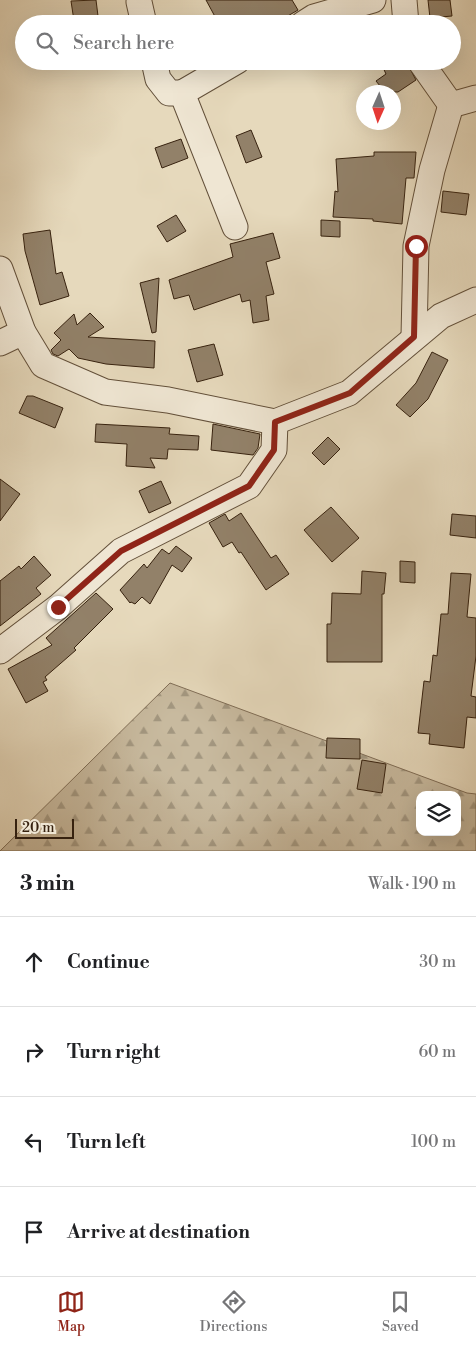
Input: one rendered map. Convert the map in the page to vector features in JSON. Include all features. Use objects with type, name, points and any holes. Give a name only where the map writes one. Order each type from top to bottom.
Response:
[{"type":"street","points":[[310,14],[373,0]]},
{"type":"street","points":[[404,0],[405,15]]},
{"type":"street","points":[[156,70],[158,79],[169,92],[182,93],[222,70]]},
{"type":"street","points":[[426,70],[451,105]]},
{"type":"street","points":[[182,93],[235,227]]},
{"type":"street","points":[[451,105],[476,98]]},
{"type":"street","points":[[414,337],[416,246],[432,170],[451,105]]},
{"type":"street","points":[[0,269],[23,332],[43,366],[105,392],[168,400],[275,422],[350,393],[441,316],[476,300]]},
{"type":"street","points":[[0,343],[23,332]]},
{"type":"street","points":[[0,651],[58,607],[121,551],[249,486],[274,450],[275,422]]},
{"type":"green space","points":[[170,683],[467,793],[476,794],[476,851],[0,851]]},
{"type":"building","points":[[96,0],[98,15],[73,15],[71,1]]},
{"type":"building","points":[[206,0],[292,0],[298,10],[289,15],[214,15]]},
{"type":"building","points":[[428,0],[450,0],[452,15],[430,15]]},
{"type":"building","points":[[384,70],[411,70],[416,80],[401,90],[401,85],[379,85],[376,81],[386,74]]},
{"type":"building","points":[[251,130],[262,157],[246,163],[236,136]]},
{"type":"building","points":[[181,139],[188,158],[162,168],[155,148]]},
{"type":"building","points":[[374,152],[416,152],[414,178],[406,178],[402,224],[373,221],[373,219],[333,217],[335,191],[338,192],[336,159],[374,156]]},
{"type":"building","points":[[443,191],[469,194],[466,215],[441,212]]},
{"type":"building","points":[[176,215],[186,231],[167,242],[157,226]]},
{"type":"building","points":[[321,220],[340,221],[340,237],[321,236]]},
{"type":"building","points":[[50,230],[56,274],[62,272],[69,296],[40,305],[25,251],[23,234]]},
{"type":"building","points":[[273,233],[280,258],[266,262],[274,294],[266,296],[269,320],[253,323],[250,300],[242,302],[240,294],[194,310],[189,295],[174,299],[169,280],[233,257],[230,244]]},
{"type":"building","points":[[159,278],[156,332],[152,333],[140,283]]},
{"type":"building","points":[[90,313],[104,327],[88,337],[155,341],[154,368],[106,364],[78,358],[69,349],[58,356],[53,354],[51,350],[61,340],[54,333],[74,314],[77,325]]},
{"type":"building","points":[[214,344],[223,375],[197,382],[188,350]]},
{"type":"building","points":[[432,352],[448,360],[428,399],[410,417],[396,405],[416,383]]},
{"type":"building","points":[[27,396],[33,396],[63,408],[55,428],[19,413]]},
{"type":"building","points":[[96,424],[170,428],[169,434],[199,436],[198,450],[168,449],[167,459],[150,458],[155,468],[126,466],[127,444],[95,442]]},
{"type":"building","points":[[213,424],[260,434],[258,448],[253,455],[211,450]]},
{"type":"building","points":[[328,437],[340,449],[324,465],[312,453]]},
{"type":"building","points":[[0,479],[20,494],[0,521]]},
{"type":"building","points":[[161,481],[171,503],[149,513],[139,491]]},
{"type":"building","points":[[331,507],[359,538],[332,562],[304,530]]},
{"type":"building","points":[[241,513],[271,558],[276,555],[289,574],[266,590],[241,552],[239,553],[232,542],[223,547],[209,523],[225,514],[229,521]]},
{"type":"building","points":[[452,514],[476,516],[476,538],[450,535]]},
{"type":"building","points":[[176,546],[192,558],[182,572],[172,565],[150,604],[142,597],[135,604],[130,603],[120,590],[144,564],[147,568],[162,549],[169,554]]},
{"type":"building","points":[[34,556],[51,575],[36,588],[41,594],[0,626],[0,581],[19,566],[21,569]]},
{"type":"building","points":[[400,561],[415,562],[415,583],[400,582]]},
{"type":"building","points":[[362,571],[386,573],[384,594],[382,594],[382,662],[327,662],[327,624],[331,624],[332,593],[361,594]]},
{"type":"building","points":[[451,573],[471,574],[467,617],[476,618],[476,656],[471,696],[476,697],[476,718],[467,717],[464,748],[429,744],[430,734],[418,733],[424,681],[430,682],[433,655],[437,656],[441,614],[448,614]]},
{"type":"building","points":[[96,593],[113,609],[74,648],[76,650],[45,677],[47,680],[43,682],[48,691],[26,703],[8,669],[52,645],[46,638]]},
{"type":"building","points":[[327,738],[360,739],[360,759],[326,758]]},
{"type":"building","points":[[362,760],[386,764],[382,793],[357,789]]},
{"type":"route","points":[[58,607],[121,551],[249,486],[274,450],[275,422],[350,393],[414,337],[416,246]]}]
